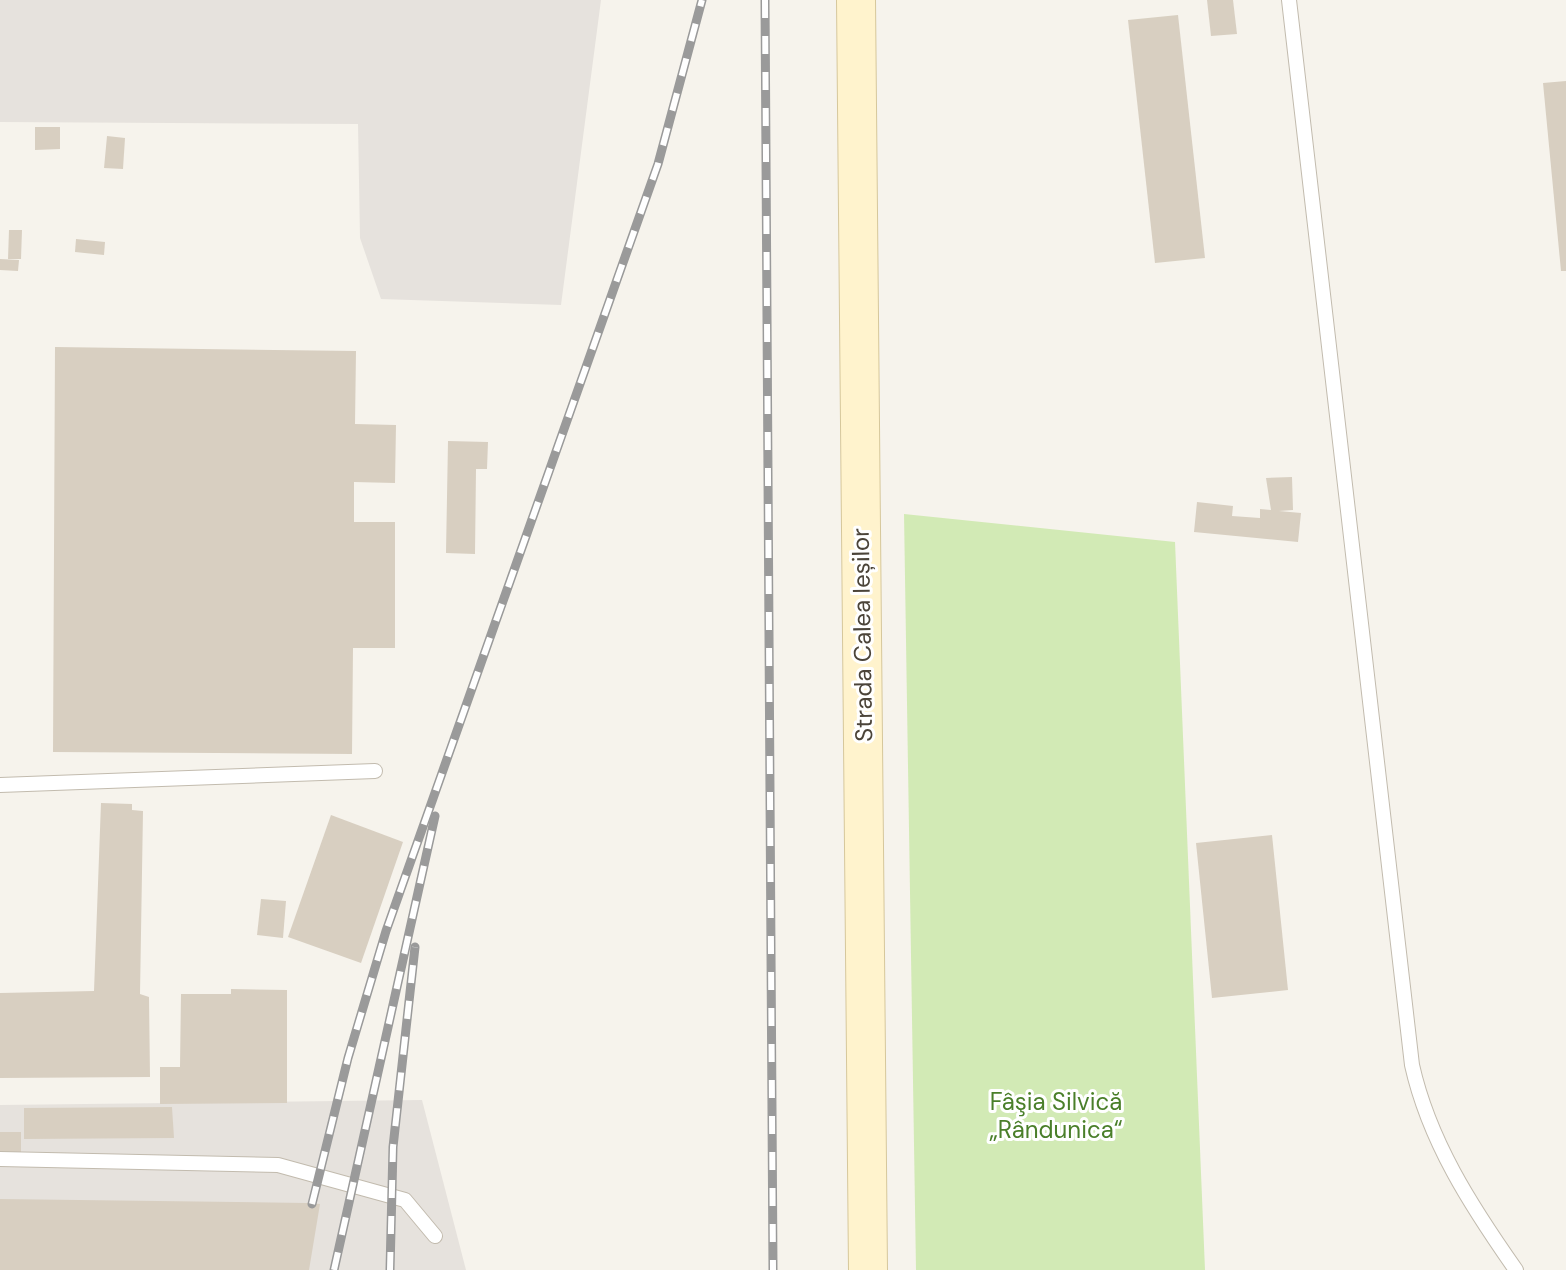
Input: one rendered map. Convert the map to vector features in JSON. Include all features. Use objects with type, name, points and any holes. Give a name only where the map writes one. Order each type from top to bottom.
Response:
[{"type":"street","name":"Strada Calea Ieșilor","points":[[856,0],[868,1270]]},
{"type":"lane","points":[[1289,0],[1412,1065],[1422,1111],[1441,1149],[1488,1230],[1516,1270]]},
{"type":"lane","points":[[0,785],[375,771]]},
{"type":"lane","points":[[0,1159],[278,1165],[405,1200],[435,1236]]},
{"type":"shaded area","points":[[0,0],[601,0],[561,305],[381,299],[360,238],[358,124],[0,122]]},
{"type":"shaded area","points":[[422,1100],[466,1270],[0,1270],[0,1105]]},
{"type":"green space","name":"Fâşia Silvică „Rândunica“","points":[[904,514],[1175,542],[1205,1270],[916,1270]]},
{"type":"building","points":[[1207,0],[1233,0],[1237,34],[1211,36]]},
{"type":"building","points":[[1178,15],[1205,258],[1155,263],[1128,20]]},
{"type":"building","points":[[1566,81],[1566,271],[1561,271],[1543,83]]},
{"type":"building","points":[[35,127],[60,127],[60,149],[35,150]]},
{"type":"building","points":[[107,136],[125,138],[123,169],[104,168]]},
{"type":"building","points":[[9,230],[22,230],[21,259],[8,259]]},
{"type":"building","points":[[76,239],[105,242],[104,255],[75,252]]},
{"type":"building","points":[[0,259],[19,260],[18,271],[0,270]]},
{"type":"building","points":[[55,347],[356,351],[355,424],[396,425],[395,483],[354,482],[354,522],[395,522],[395,648],[353,648],[352,754],[53,752]]},
{"type":"building","points":[[448,441],[488,442],[487,469],[476,469],[475,554],[446,553]]},
{"type":"building","points":[[1292,477],[1293,510],[1279,511],[1301,513],[1298,542],[1194,532],[1197,502],[1233,506],[1232,516],[1260,518],[1260,509],[1271,510],[1266,478]]},
{"type":"building","points":[[101,803],[132,804],[132,810],[143,811],[140,994],[149,997],[150,1077],[0,1078],[0,993],[94,991]]},
{"type":"building","points":[[331,815],[403,842],[361,963],[288,937]]},
{"type":"building","points":[[1272,835],[1288,990],[1212,998],[1196,843]]},
{"type":"building","points":[[261,899],[286,901],[283,938],[257,935]]},
{"type":"building","points":[[231,989],[287,990],[287,1103],[160,1104],[160,1067],[180,1067],[181,994],[231,994]]},
{"type":"building","points":[[172,1107],[174,1138],[24,1139],[24,1108]]},
{"type":"building","points":[[0,1132],[21,1132],[21,1159],[0,1159]]},
{"type":"building","points":[[0,1199],[320,1204],[309,1270],[0,1270]]},
{"type":"railway","points":[[312,1204],[348,1058],[386,931],[658,164],[702,0]]},
{"type":"railway","points":[[765,0],[773,1270]]},
{"type":"railway","points":[[334,1270],[435,816]]},
{"type":"railway","points":[[390,1270],[393,1147],[415,947]]}]
